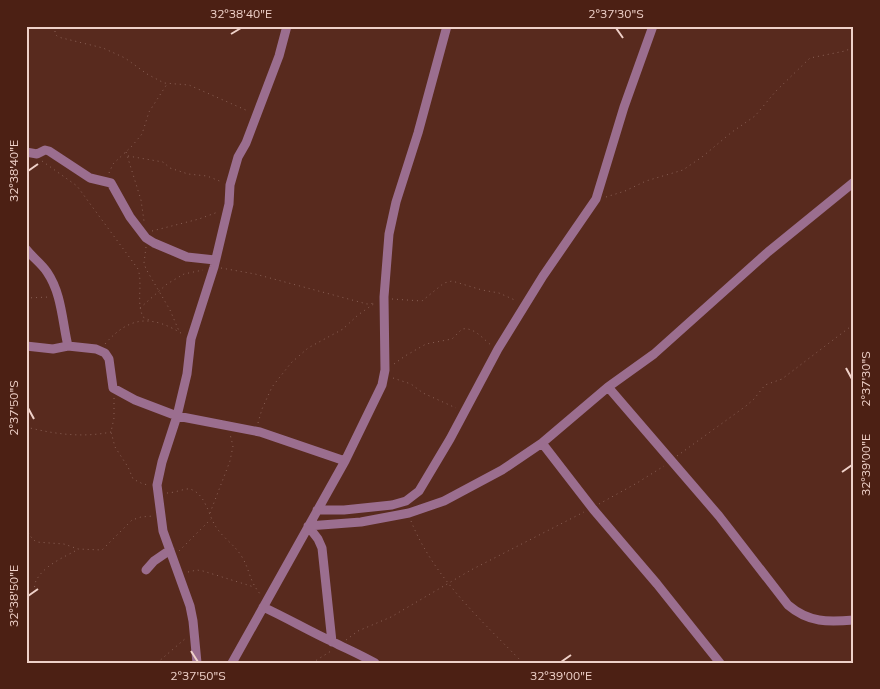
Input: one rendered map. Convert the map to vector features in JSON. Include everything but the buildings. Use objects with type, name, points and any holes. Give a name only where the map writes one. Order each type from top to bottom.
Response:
[{"type":"street","points":[[197,663],[190,606],[163,531],[158,489],[162,462],[177,416],[187,374],[191,338],[214,264],[228,208],[230,185],[238,157],[246,143],[279,56],[287,26]]},
{"type":"street","points":[[232,663],[345,461],[382,385],[385,372],[384,297],[389,234],[396,202],[448,26]]},
{"type":"street","points":[[317,510],[375,507],[406,501],[419,491],[525,305],[596,199],[626,99],[653,26]]},
{"type":"street","points":[[30,153],[49,151],[90,178],[111,183],[130,217],[154,243],[187,258],[214,264]]},
{"type":"street","points":[[308,526],[361,522],[408,513],[464,492],[502,470],[542,443],[608,387],[654,354],[768,252],[854,182]]},
{"type":"street","points":[[26,249],[46,271],[58,296],[68,346]]},
{"type":"street","points":[[26,346],[53,349],[68,346],[100,351],[108,355],[114,388],[135,400],[177,416],[256,431],[345,461]]},
{"type":"street","points":[[608,387],[719,516],[788,605],[800,615],[814,620],[854,620]]},
{"type":"street","points":[[542,443],[720,663]]},
{"type":"street","points":[[308,526],[322,548],[336,644]]},
{"type":"street","points":[[146,570],[154,561],[170,550]]},
{"type":"street","points":[[265,604],[336,644],[358,653],[375,663]]},
{"type":"path","points":[[55,26],[55,34],[58,37],[103,48],[124,58],[147,74],[167,84],[189,85],[256,115]]},
{"type":"path","points":[[596,199],[682,170],[702,158],[732,132],[755,116],[810,58],[845,51],[854,47]]},
{"type":"path","points":[[111,183],[109,170],[142,134],[149,112],[167,84]]},
{"type":"path","points":[[126,152],[141,200],[146,235],[144,263],[179,331]]},
{"type":"path","points":[[30,153],[77,186],[138,268],[140,276],[140,308],[143,317],[160,322],[191,338]]},
{"type":"path","points":[[128,156],[163,162],[170,168],[188,174],[206,176],[230,185]]},
{"type":"path","points":[[146,235],[199,220],[228,208]]},
{"type":"path","points":[[140,308],[159,291],[184,274],[193,274],[214,264],[367,304],[375,303],[343,329],[308,348],[291,363],[272,387],[262,409],[256,431]]},
{"type":"path","points":[[384,297],[422,301],[444,283],[452,281],[499,293],[525,305]]},
{"type":"path","points":[[26,298],[58,296]]},
{"type":"path","points":[[100,351],[115,333],[135,321],[150,320]]},
{"type":"path","points":[[312,663],[336,644],[391,617],[554,527],[594,509],[598,504],[650,475],[746,406],[766,385],[782,379],[854,324]]},
{"type":"path","points":[[464,412],[423,393],[411,384],[385,372],[404,356],[426,344],[452,339],[462,328],[468,328],[473,331],[498,350]]},
{"type":"path","points":[[114,388],[114,418],[111,432],[116,447],[133,478],[143,484],[174,493],[191,489],[203,500],[215,526],[242,557],[254,587],[265,604]]},
{"type":"path","points":[[209,513],[223,481],[232,452],[233,446],[228,426]]},
{"type":"path","points":[[26,427],[76,436],[94,436],[111,432]]},
{"type":"path","points":[[408,513],[416,535],[439,573],[523,663]]},
{"type":"path","points":[[26,528],[36,542],[64,544],[78,549],[102,550],[132,520],[160,515]]},
{"type":"path","points":[[174,560],[185,544],[211,518]]},
{"type":"path","points":[[26,598],[34,592],[35,581],[44,572],[59,558],[78,549]]},
{"type":"path","points":[[178,571],[197,570],[254,587]]},
{"type":"path","points":[[157,663],[185,639],[193,621]]}]
